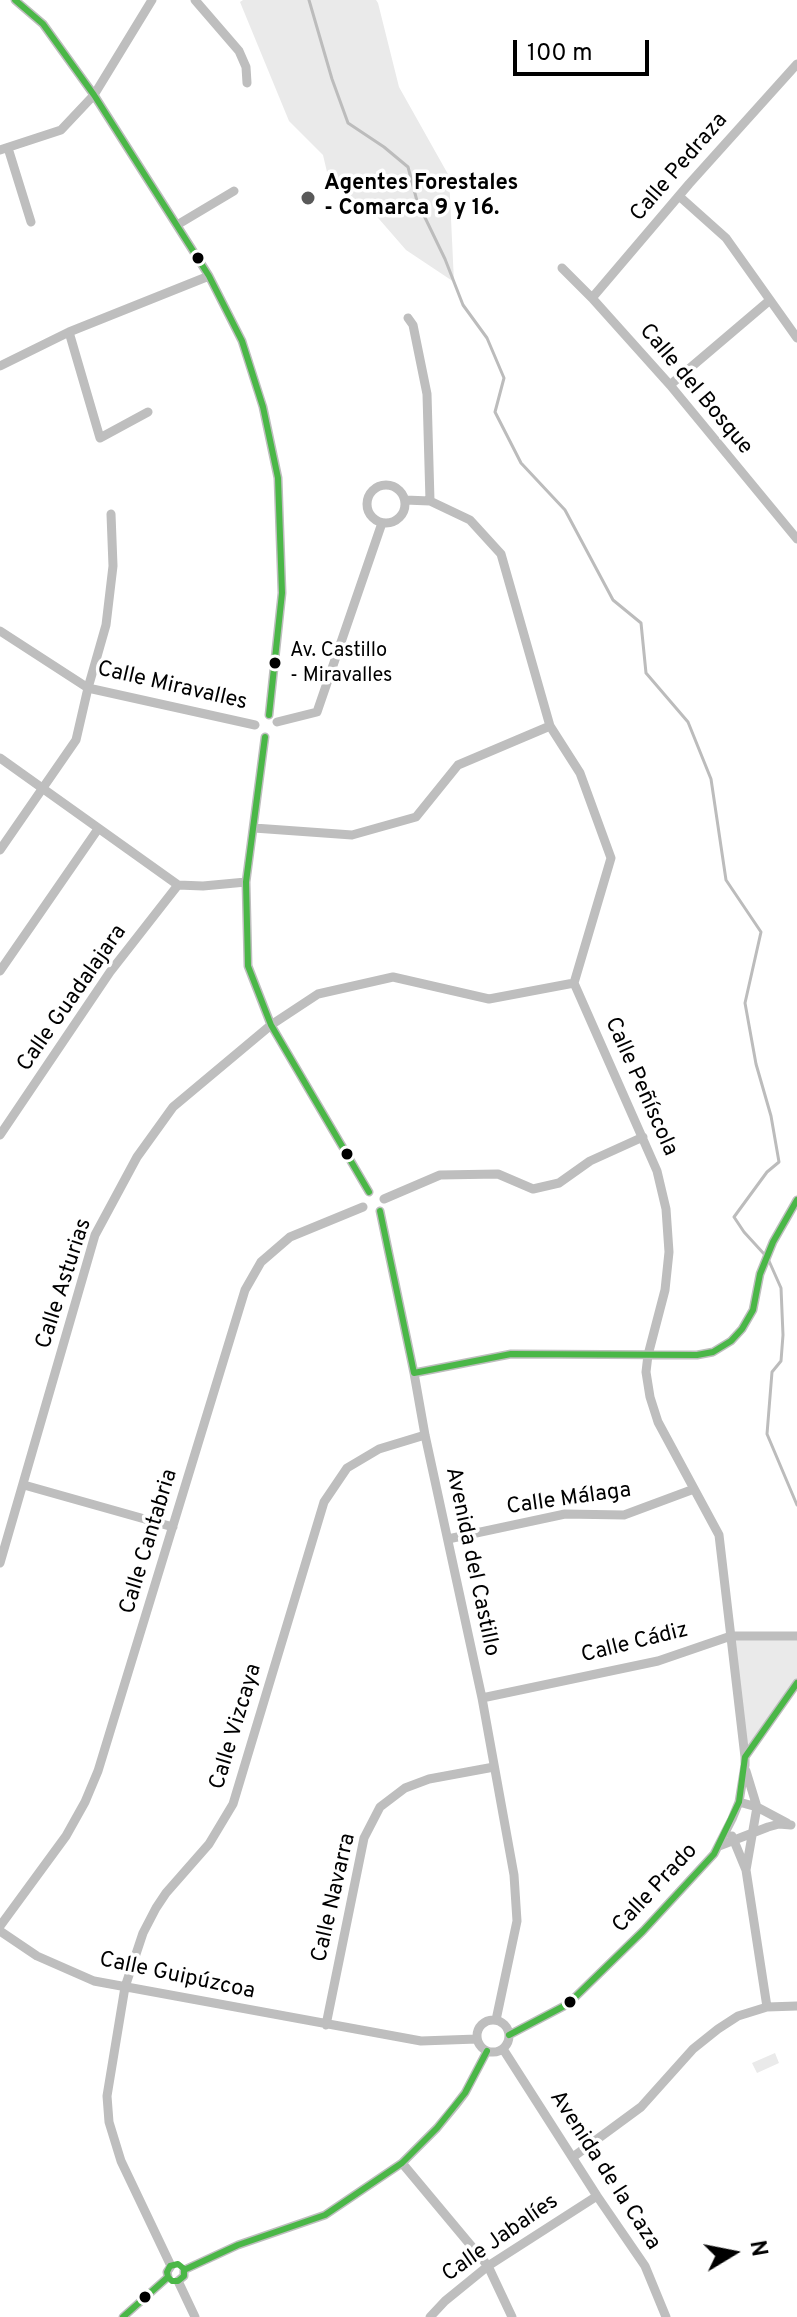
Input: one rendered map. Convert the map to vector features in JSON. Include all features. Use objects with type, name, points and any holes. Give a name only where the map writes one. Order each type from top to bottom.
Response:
[{"type":"street","points":[[15,0],[43,24],[94,95],[209,276],[242,341],[263,407],[278,478],[282,593],[273,718],[275,733],[265,737]]},
{"type":"street","points":[[31,222],[4,149],[61,130],[94,95],[152,0]]},
{"type":"street","points":[[195,0],[239,51],[246,67],[247,83]]},
{"type":"street","name":"Calle Pedraza","points":[[592,298],[797,64]]},
{"type":"street","points":[[177,225],[234,191]]},
{"type":"street","points":[[679,196],[726,238],[797,338]]},
{"type":"street","name":"Calle del Bosque","points":[[562,268],[670,385],[797,539]]},
{"type":"street","points":[[0,366],[69,332],[209,276]]},
{"type":"street","points":[[670,385],[770,300]]},
{"type":"street","points":[[408,318],[413,325],[427,394],[430,501]]},
{"type":"street","points":[[69,332],[100,438],[148,412]]},
{"type":"street","points":[[387,484],[401,492],[405,506],[395,521],[382,523],[369,514],[367,497],[378,485],[387,484]]},
{"type":"street","points":[[405,500],[430,501],[470,520],[501,554],[550,726],[580,773],[611,858],[574,983]]},
{"type":"street","points":[[0,850],[76,740],[106,625],[113,566],[111,514]]},
{"type":"street","points":[[265,737],[256,732],[258,718],[317,712],[382,523]]},
{"type":"street","name":"Calle Miravalles","points":[[0,631],[88,688],[255,725]]},
{"type":"street","points":[[254,828],[352,835],[416,817],[458,765],[550,726]]},
{"type":"street","points":[[265,737],[246,882],[248,966],[271,1025],[369,1192]]},
{"type":"street","points":[[0,758],[178,885],[246,882]]},
{"type":"street","points":[[0,971],[98,829]]},
{"type":"street","name":"Calle Guadalajara","points":[[0,1135],[110,972],[178,885]]},
{"type":"street","name":"Calle Asturias","points":[[0,1563],[95,1235],[130,1170],[173,1107],[271,1025],[318,994],[393,977],[489,999],[574,983]]},
{"type":"street","name":"Calle Peñíscola","points":[[574,983],[643,1137],[663,1196],[669,1252],[665,1290],[646,1372],[658,1422],[719,1535],[745,1762]]},
{"type":"street","points":[[384,1199],[440,1175],[498,1174],[533,1189],[559,1183],[590,1161],[643,1137]]},
{"type":"street","points":[[369,1192],[376,1192],[384,1199],[380,1211],[371,1213],[363,1207],[363,1200],[369,1192]]},
{"type":"street","points":[[414,1373],[511,1354],[697,1355],[713,1352],[731,1341],[753,1310],[760,1274],[773,1242],[797,1201]]},
{"type":"street","name":"Calle Cantabria","points":[[0,1928],[54,1854],[95,1779],[245,1290],[261,1262],[290,1237],[363,1207]]},
{"type":"street","name":"Avenida del Castillo","points":[[380,1211],[482,1698],[514,1875],[517,1921],[496,2020]]},
{"type":"street","name":"Calle Vizcaya","points":[[171,2266],[111,2135],[107,2096],[125,1987],[143,1933],[156,1908],[209,1844],[233,1804],[324,1502],[347,1468],[379,1449],[425,1435]]},
{"type":"street","points":[[24,1485],[173,1527]]},
{"type":"street","name":"Calle Málaga","points":[[448,1539],[565,1514],[624,1515],[694,1489]]},
{"type":"street","name":"Calle Cádiz","points":[[482,1698],[658,1661],[731,1636],[797,1636]]},
{"type":"street","name":"Calle Prado","points":[[509,2035],[568,2004],[643,1931],[714,1854],[739,1802],[745,1762],[797,1683]]},
{"type":"street","points":[[745,1762],[757,1807],[746,1870]]},
{"type":"street","name":"Calle Navarra","points":[[326,2025],[364,1838],[380,1807],[405,1788],[429,1779],[494,1767]]},
{"type":"street","points":[[739,1802],[757,1807],[794,1826]]},
{"type":"street","points":[[718,1847],[779,1824],[794,1826]]},
{"type":"street","points":[[729,1825],[746,1870],[767,2007]]},
{"type":"street","name":"Calle Guipúzcoa","points":[[0,1928],[37,1956],[94,1981],[421,2041],[477,2039]]},
{"type":"street","points":[[573,2157],[641,2107],[693,2049],[718,2029],[738,2016],[767,2007],[797,2006]]},
{"type":"street","points":[[491,2020],[505,2025],[509,2035],[507,2045],[498,2052],[487,2051],[477,2039],[479,2029],[491,2020]]},
{"type":"street","name":"Avenida de la Caza","points":[[503,2049],[645,2266],[666,2317]]},
{"type":"street","points":[[184,2270],[238,2245],[325,2215],[402,2163],[437,2128],[465,2093],[487,2051]]},
{"type":"street","points":[[402,2163],[488,2266],[512,2317]]},
{"type":"street","name":"Calle Jabalíes","points":[[430,2317],[488,2266],[597,2196]]},
{"type":"street","points":[[123,2317],[173,2279],[184,2276],[184,2270],[178,2264],[171,2266],[167,2272],[173,2279],[195,2317]]},
{"type":"shaded area","points":[[376,0],[399,87],[449,176],[454,282],[406,250],[366,204],[347,195],[327,172],[323,155],[289,121],[240,2]]},
{"type":"shaded area","points":[[797,1635],[797,1683],[745,1757],[731,1636]]},
{"type":"shaded area","points":[[775,2053],[779,2063],[757,2073],[752,2063]]},
{"type":"waterway","points":[[309,0],[348,123],[408,167],[417,201],[463,305],[487,338],[504,378],[495,412],[521,463],[565,510],[613,600],[641,623],[646,673],[688,722],[711,779],[726,880],[761,932],[745,1003],[779,1162],[767,1172],[734,1217],[765,1255]]},
{"type":"waterway","points":[[769,1261],[781,1288],[783,1335],[781,1361],[772,1372],[767,1434],[797,1505]]},
{"type":"transit line","points":[[15,0],[43,24],[94,95],[209,276],[242,341],[263,407],[278,478],[282,593],[269,715]]},
{"type":"transit line","points":[[265,737],[246,882],[248,966],[271,1025],[369,1192]]},
{"type":"transit line","points":[[414,1373],[511,1354],[697,1355],[713,1352],[731,1341],[753,1310],[760,1274],[773,1242],[797,1200]]},
{"type":"transit line","points":[[380,1211],[414,1373]]},
{"type":"transit line","points":[[509,2035],[568,2004],[643,1931],[714,1854],[739,1802],[745,1757],[797,1683]]},
{"type":"transit line","points":[[168,2277],[178,2281],[184,2276],[184,2270],[238,2245],[325,2215],[402,2163],[437,2128],[465,2093],[487,2051]]},
{"type":"transit line","points":[[123,2317],[168,2277],[170,2266],[178,2264],[183,2268]]},
{"type":"place","name":"Agentes Forestales - Comarca 9 y 16.","points":[[308,198]]},
{"type":"place","name":"Av. Castillo - Miravalles","points":[[275,663]]}]
